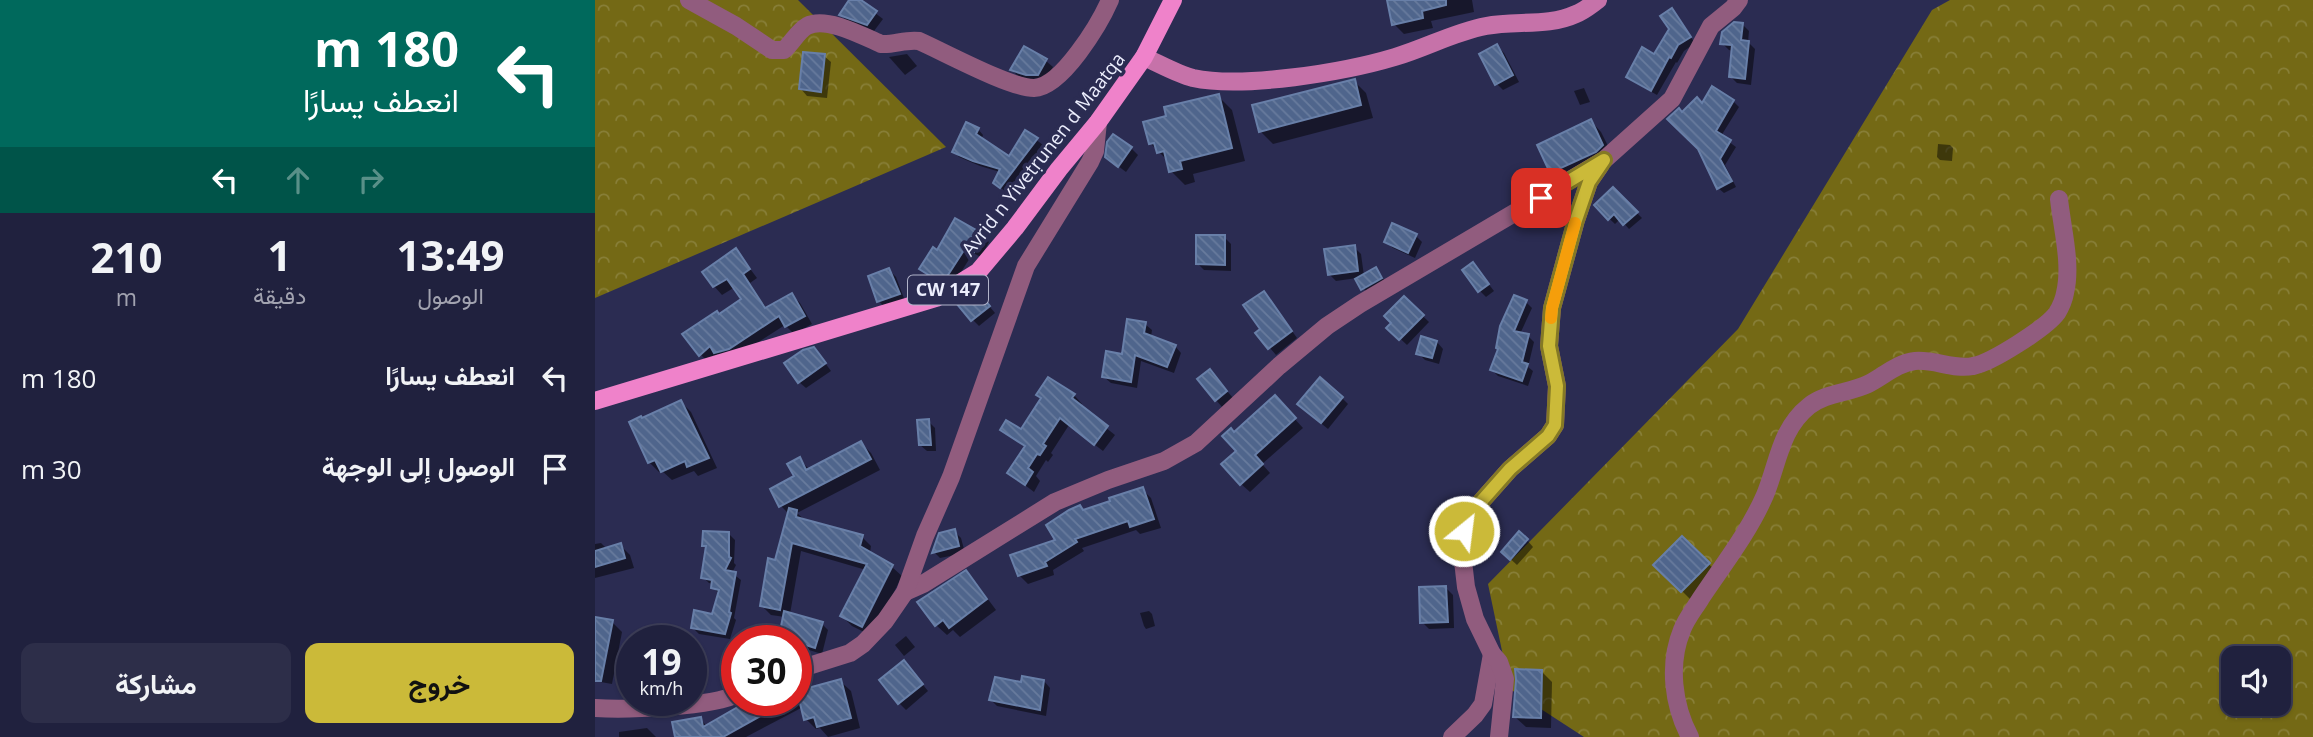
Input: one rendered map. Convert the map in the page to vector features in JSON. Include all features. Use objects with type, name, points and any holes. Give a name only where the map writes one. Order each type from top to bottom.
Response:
[{"type":"main road","name":"Avrid n Yivetṛunen d Maatqa","points":[[595,401],[936,298],[978,272],[1098,122],[1144,57],[1173,0]]},
{"type":"main road","points":[[1144,57],[1192,78],[1254,81],[1298,76],[1371,64],[1457,33],[1486,26],[1557,20],[1576,14],[1598,0]]},
{"type":"street","points":[[689,0],[772,50],[784,50],[804,28],[813,24],[827,24],[881,44],[890,45],[909,39],[919,41],[1012,83],[1034,88],[1053,78],[1081,51],[1109,0]]},
{"type":"street","points":[[905,592],[923,584],[1055,502],[1164,461],[1196,443],[1279,366],[1327,326],[1604,160],[1672,99],[1711,26],[1739,0]]},
{"type":"street","points":[[812,665],[850,653],[863,644],[885,621],[905,592],[925,536],[951,477],[1026,266],[1090,162],[1095,151],[1098,122]]},
{"type":"street","points":[[1499,737],[1505,679],[1499,662],[1492,654],[1475,619],[1466,587],[1464,531],[1479,504],[1510,469],[1548,436],[1555,425],[1557,386],[1549,346],[1552,308],[1589,182],[1604,160]]},
{"type":"street","points":[[1690,737],[1683,725],[1675,698],[1674,667],[1682,629],[1744,534],[1766,494],[1777,456],[1796,419],[1821,399],[1867,384],[1902,364],[1918,361],[1961,367],[1975,366],[2038,330],[2056,314],[2065,294],[2067,269],[2059,199]]},
{"type":"street","points":[[1453,737],[1483,704],[1492,654]]},
{"type":"street","points":[[595,708],[616,709],[721,700]]},
{"type":"green space","points":[[595,0],[798,0],[946,147],[595,298]]},
{"type":"green space","points":[[1950,0],[2313,0],[2313,737],[1584,737],[1510,689],[1488,584],[1738,329],[1932,10]]},
{"type":"building","points":[[849,0],[861,0],[877,11],[867,25],[839,15]]},
{"type":"building","points":[[1387,0],[1446,0],[1446,5],[1422,11],[1423,18],[1392,25]]},
{"type":"building","points":[[1672,8],[1691,37],[1678,45],[1671,58],[1669,57],[1651,91],[1626,77],[1642,47],[1654,54],[1669,29],[1660,16]]},
{"type":"building","points":[[1734,22],[1743,23],[1741,40],[1749,41],[1745,79],[1729,77],[1732,45],[1720,44],[1722,32]]},
{"type":"building","points":[[1497,44],[1513,75],[1495,85],[1479,54]]},
{"type":"building","points":[[1024,46],[1047,59],[1038,75],[1026,75],[1010,70]]},
{"type":"building","points":[[803,52],[825,54],[821,92],[799,89]]},
{"type":"building","points":[[1355,79],[1361,105],[1259,132],[1252,105]]},
{"type":"building","points":[[1712,86],[1734,100],[1716,131],[1731,140],[1720,159],[1732,181],[1717,189],[1698,149],[1667,119],[1679,108],[1682,112],[1697,97],[1702,103]]},
{"type":"building","points":[[1219,94],[1232,148],[1180,161],[1182,169],[1169,172],[1164,151],[1157,153],[1154,143],[1149,144],[1143,122],[1166,116],[1164,107]]},
{"type":"building","points":[[1591,119],[1603,145],[1596,152],[1550,173],[1537,145]]},
{"type":"building","points":[[966,122],[979,128],[976,134],[1009,156],[1025,130],[1038,138],[1000,188],[993,183],[1000,169],[952,152]]},
{"type":"building","points":[[1113,134],[1132,147],[1118,167],[1105,157],[1107,142]]},
{"type":"building","points":[[1613,187],[1638,212],[1623,225],[1614,214],[1608,220],[1594,205]]},
{"type":"building","points":[[955,218],[983,234],[974,252],[966,247],[946,278],[940,282],[919,269],[933,247],[937,250]]},
{"type":"building","points":[[1392,223],[1417,234],[1408,253],[1384,242]]},
{"type":"building","points":[[1196,235],[1225,235],[1225,265],[1196,264]]},
{"type":"building","points":[[1355,245],[1358,271],[1328,275],[1324,249]]},
{"type":"building","points":[[736,248],[750,269],[743,274],[765,308],[792,293],[805,316],[785,327],[779,316],[729,349],[714,353],[710,346],[699,356],[682,334],[741,299],[727,279],[713,287],[702,272]]},
{"type":"building","points":[[1473,262],[1489,284],[1478,292],[1462,270]]},
{"type":"building","points":[[1376,267],[1382,278],[1361,290],[1355,279]]},
{"type":"building","points":[[889,268],[900,294],[877,302],[868,276]]},
{"type":"building","points":[[975,288],[990,306],[971,321],[956,303]]},
{"type":"building","points":[[1264,291],[1292,331],[1268,349],[1255,333],[1260,329],[1243,305]]},
{"type":"building","points":[[1514,295],[1527,300],[1514,331],[1529,334],[1522,362],[1528,364],[1522,381],[1490,370],[1498,349],[1500,326]]},
{"type":"building","points":[[1404,296],[1424,315],[1399,340],[1386,328],[1391,323],[1384,316]]},
{"type":"building","points":[[1127,319],[1146,322],[1144,333],[1176,345],[1167,367],[1135,355],[1131,382],[1102,377],[1106,351],[1122,354]]},
{"type":"building","points":[[1421,336],[1437,341],[1432,358],[1416,354]]},
{"type":"building","points":[[814,347],[826,363],[798,383],[784,363],[803,350]]},
{"type":"building","points":[[1210,369],[1227,391],[1215,401],[1197,379]]},
{"type":"building","points":[[1048,377],[1075,394],[1072,398],[1108,426],[1094,445],[1060,418],[1043,444],[1046,446],[1028,468],[1033,472],[1025,485],[1007,473],[1025,446],[1000,430],[1006,420],[1021,429],[1041,398],[1036,395]]},
{"type":"building","points":[[1320,377],[1343,397],[1321,423],[1297,404]]},
{"type":"building","points":[[1275,395],[1296,418],[1255,455],[1263,464],[1240,485],[1221,464],[1236,451],[1222,436],[1231,428],[1234,432]]},
{"type":"building","points":[[681,400],[709,458],[687,467],[685,461],[661,472],[655,460],[648,463],[629,422]]},
{"type":"building","points":[[929,419],[931,445],[919,445],[917,420]]},
{"type":"building","points":[[861,441],[871,459],[779,507],[770,489],[794,476],[787,464],[800,457],[806,470]]},
{"type":"building","points":[[1143,487],[1154,519],[1130,527],[1128,521],[1075,539],[1077,542],[1045,562],[1047,566],[1018,576],[1010,555],[1055,540],[1046,525],[1080,505],[1083,510]]},
{"type":"building","points":[[789,508],[797,510],[796,517],[863,535],[860,546],[893,565],[862,627],[840,616],[867,564],[792,543],[780,610],[760,606],[768,558],[775,560]]},
{"type":"building","points":[[955,529],[959,546],[932,553],[939,533]]},
{"type":"building","points":[[703,531],[729,532],[731,558],[725,570],[736,572],[729,612],[731,613],[728,625],[721,625],[721,633],[707,631],[707,625],[692,625],[694,610],[712,614],[719,590],[711,588],[712,580],[701,578],[706,546],[702,546]]},
{"type":"building","points":[[1519,531],[1528,539],[1510,560],[1501,552]]},
{"type":"building","points":[[1682,536],[1710,563],[1681,592],[1653,565]]},
{"type":"building","points":[[621,543],[625,558],[595,567],[595,551]]},
{"type":"building","points":[[966,570],[987,599],[949,628],[943,620],[935,626],[917,602]]},
{"type":"building","points":[[1446,586],[1448,622],[1420,623],[1419,587]]},
{"type":"building","points":[[784,611],[823,622],[815,648],[812,647],[812,625],[781,625]]},
{"type":"building","points":[[595,617],[613,620],[601,681],[595,681]]},
{"type":"building","points":[[904,660],[923,684],[898,704],[879,680]]},
{"type":"building","points":[[1515,669],[1542,670],[1541,718],[1513,717]]},
{"type":"building","points":[[1022,676],[1044,680],[1040,710],[989,700],[995,677],[1021,682]]},
{"type":"building","points":[[841,679],[851,718],[817,727],[814,717],[804,720],[803,716],[812,716],[812,687]]},
{"type":"building","points":[[722,716],[760,716],[723,737],[675,737],[672,722],[701,717],[703,727]]},
{"type":"slow traffic","points":[[1551,318],[1575,223]]},
{"type":"route","points":[[1464,531],[1479,504],[1510,469],[1548,436],[1555,425],[1557,386],[1549,346],[1552,308],[1589,182],[1604,160],[1541,198]]}]
